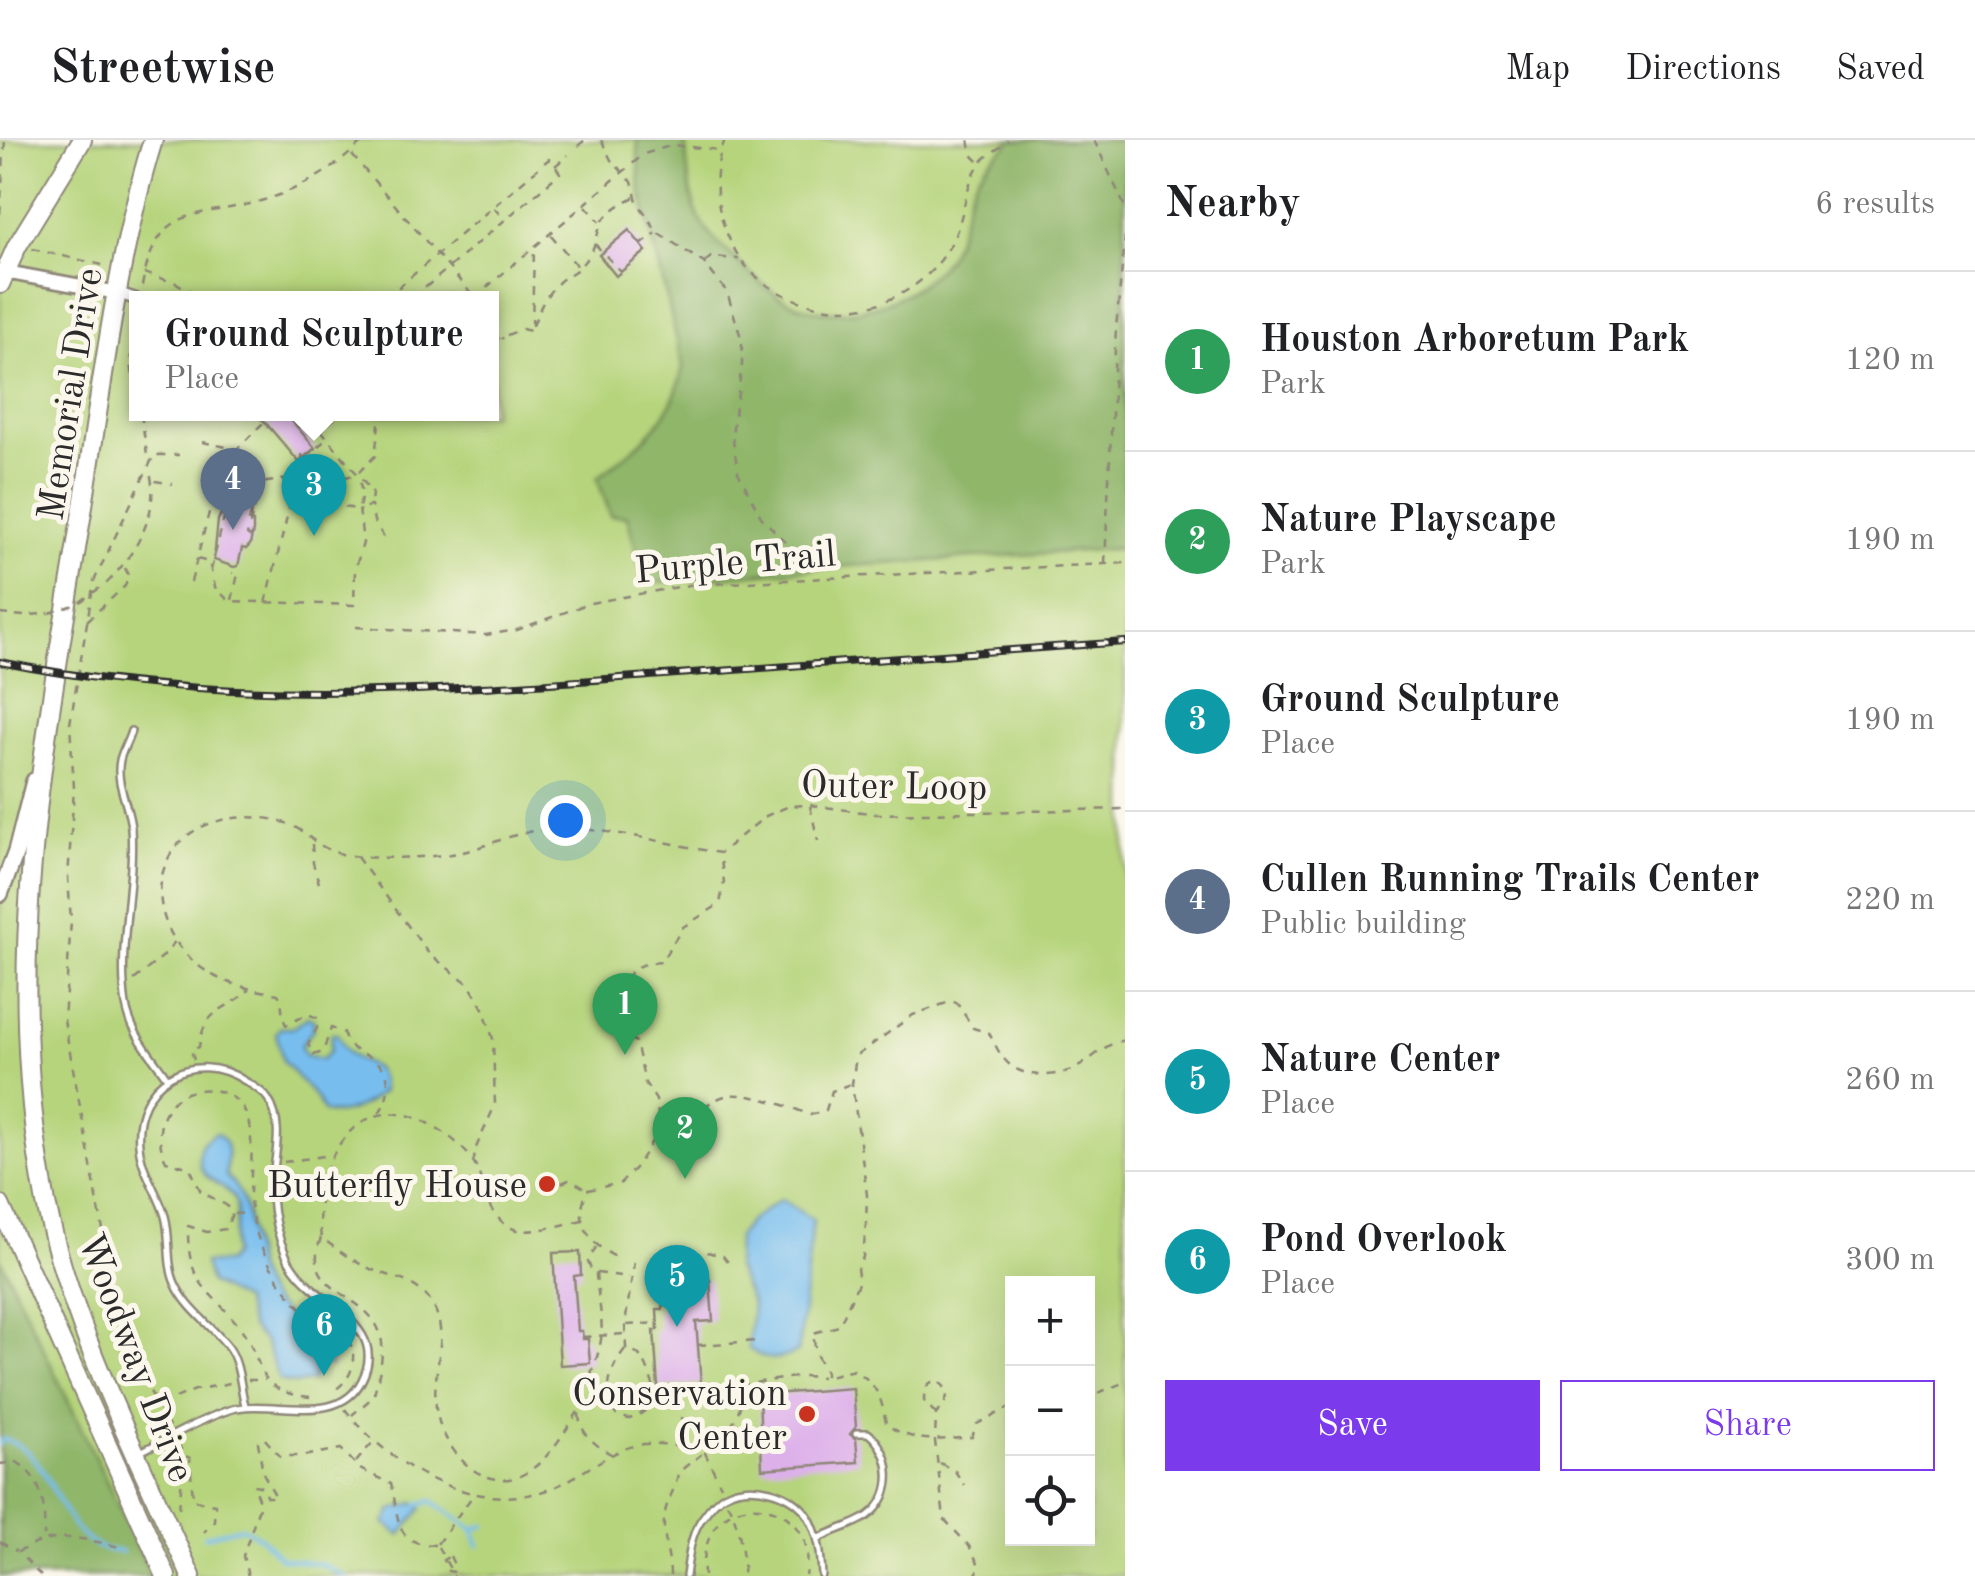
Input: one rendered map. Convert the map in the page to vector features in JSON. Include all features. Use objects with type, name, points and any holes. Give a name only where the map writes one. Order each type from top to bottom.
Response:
[{"type":"main road","name":"Memorial Drive","points":[[1,276],[82,140]]},
{"type":"main road","name":"Memorial Drive","points":[[0,894],[16,852],[44,738],[127,296],[136,200],[153,140]]},
{"type":"main road","name":"Woodway Drive","points":[[44,738],[24,942],[30,1100],[46,1204],[78,1315],[191,1576]]},
{"type":"main road","name":"Woodway Drive","points":[[0,1205],[166,1576]]},
{"type":"main road","points":[[116,1465],[137,1454]]},
{"type":"street","points":[[1,276],[127,296]]},
{"type":"lane","points":[[131,732],[120,760],[119,782],[131,824],[126,992],[134,1032],[167,1078]]},
{"type":"lane","points":[[137,1454],[213,1416],[246,1406],[310,1409],[340,1402],[363,1379],[367,1362],[366,1344],[354,1321],[299,1279],[286,1256],[275,1221],[274,1110],[266,1096],[226,1069],[196,1066],[167,1078],[145,1104],[139,1125],[139,1147],[166,1219],[176,1284],[231,1350],[246,1406]]},
{"type":"lane","points":[[818,1539],[868,1516],[885,1491],[889,1471],[886,1452],[868,1433],[856,1432]]},
{"type":"lane","points":[[686,1576],[694,1532],[701,1519],[724,1495],[761,1490],[789,1498],[807,1514],[818,1539],[822,1576]]},
{"type":"path","points":[[0,214],[5,140]]},
{"type":"path","points":[[142,286],[155,244],[163,233],[187,216],[280,194],[316,177],[351,154],[364,140]]},
{"type":"path","points":[[578,146],[585,140]]},
{"type":"path","points":[[601,140],[611,160],[632,182],[636,197],[657,232],[704,262],[728,292],[739,325],[742,365],[732,435],[743,485],[761,518],[788,544],[824,568],[827,577]]},
{"type":"path","points":[[724,140],[716,175],[718,208],[741,259],[768,284],[802,302],[843,309],[886,301],[917,284],[943,259],[954,239],[980,163],[1008,140]]},
{"type":"path","points":[[970,140],[972,154],[980,163]]},
{"type":"path","points":[[1094,140],[1125,207]]},
{"type":"path","points":[[483,291],[644,154],[663,147],[721,150]]},
{"type":"path","points":[[351,154],[469,291]]},
{"type":"path","points":[[554,166],[568,155]]},
{"type":"path","points":[[394,291],[549,159],[560,173],[421,291]]},
{"type":"path","points":[[532,330],[544,299],[579,268],[600,222],[616,207],[636,197]]},
{"type":"path","points":[[585,204],[600,222]]},
{"type":"path","points":[[493,207],[505,220]]},
{"type":"path","points":[[641,245],[657,232]]},
{"type":"path","points":[[550,234],[579,268]]},
{"type":"path","points":[[1106,565],[1116,328],[1125,236]]},
{"type":"path","points":[[594,242],[621,272]]},
{"type":"path","points":[[532,330],[534,248]]},
{"type":"path","points":[[30,249],[107,266]]},
{"type":"path","points":[[704,262],[711,257],[741,259]]},
{"type":"path","points":[[133,271],[191,291]]},
{"type":"path","points":[[499,340],[522,329],[532,330]]},
{"type":"path","points":[[499,334],[503,339]]},
{"type":"path","points":[[0,614],[50,613],[77,604],[123,566],[148,517],[152,480],[142,421]]},
{"type":"path","points":[[313,421],[372,492],[374,522],[386,541]]},
{"type":"path","points":[[320,430],[331,421]]},
{"type":"path","points":[[191,582],[220,467],[260,483],[296,478],[324,483],[357,474],[375,456],[383,421]]},
{"type":"path","points":[[202,442],[237,449],[263,423],[268,428]]},
{"type":"path","points":[[304,480],[303,455],[328,438]]},
{"type":"path","points":[[166,1423],[160,1404],[136,1368],[121,1327],[64,1020],[72,921],[68,878],[74,788],[70,724],[94,581],[154,455],[179,455]]},
{"type":"path","points":[[197,559],[209,562],[220,596],[231,602],[354,605],[355,570],[363,543],[358,508],[362,494],[357,474]]},
{"type":"path","points":[[266,603],[296,478]]},
{"type":"path","points":[[152,480],[173,484]]},
{"type":"path","points":[[252,536],[247,536],[260,483]]},
{"type":"path","points":[[324,483],[335,503],[358,508],[371,506]]},
{"type":"path","points":[[214,490],[256,501]]},
{"type":"path","points":[[210,572],[230,494]]},
{"type":"path","name":"Purple Trail","points":[[356,627],[486,635],[517,630],[590,603],[689,585],[1125,563]]},
{"type":"path","points":[[86,622],[126,586],[129,573],[123,566]]},
{"type":"path","points":[[231,602],[238,574],[232,573]]},
{"type":"path","points":[[810,805],[818,840]]},
{"type":"path","name":"Outer Loop","points":[[720,853],[766,816],[789,806],[876,814],[1125,808]]},
{"type":"path","points":[[547,1189],[570,1180],[588,1190],[621,1183],[637,1166],[660,1128],[656,1100],[644,1083],[636,1042],[618,1034],[610,1016],[611,1000],[632,970],[642,964],[661,962],[683,927],[720,904],[724,882],[720,853],[575,830],[544,830],[523,832],[450,855],[347,855],[312,842],[300,830],[278,821],[256,818],[232,818],[191,832],[174,847],[163,864],[159,882],[166,922],[175,940],[206,972],[278,994],[286,1024],[305,1015],[317,1018],[317,1028],[308,1044],[310,1054],[323,1052],[328,1033],[335,1028],[343,1032],[357,1054],[377,1062],[387,1076],[386,1102],[378,1113],[345,1135],[332,1154],[320,1186],[321,1237],[368,1268],[410,1284],[430,1302],[438,1314],[439,1326],[434,1410],[458,1456],[486,1477],[504,1481],[521,1476],[555,1448],[578,1412],[582,1390],[601,1343],[596,1273],[588,1262]]},
{"type":"path","points":[[312,842],[321,890]]},
{"type":"path","points":[[356,855],[429,954],[469,984],[484,1010],[493,1039],[495,1105],[474,1150],[474,1161],[488,1204],[500,1220],[516,1231],[582,1220]]},
{"type":"path","points":[[126,992],[140,973],[168,953],[175,940]]},
{"type":"path","points":[[196,1066],[191,1050],[198,1047],[208,1017],[236,1003],[251,988]]},
{"type":"path","points":[[824,1378],[826,1372],[816,1354],[813,1334],[839,1326],[859,1281],[857,1269],[866,1224],[867,1195],[852,1084],[856,1056],[914,1014],[952,1000],[973,1028],[988,1032],[1012,1068],[1031,1073],[1048,1076],[1078,1067],[1099,1049],[1125,1040]]},
{"type":"path","points":[[660,1128],[672,1127],[725,1096],[740,1095],[786,1105],[810,1115],[826,1110],[832,1091],[852,1084]]},
{"type":"path","points":[[166,1162],[160,1148],[160,1131],[165,1112],[175,1099],[192,1090],[212,1089],[231,1096],[244,1108],[253,1168],[252,1212],[261,1246],[286,1289],[305,1312],[353,1346],[354,1369],[346,1383],[331,1393],[374,1440],[422,1474],[452,1487],[505,1495],[545,1490],[612,1455],[644,1444],[705,1454],[733,1511],[744,1556],[743,1576]]},
{"type":"path","points":[[378,1113],[416,1116],[445,1133],[474,1161]]},
{"type":"path","points":[[276,1164],[332,1154]]},
{"type":"path","points":[[144,1166],[166,1162],[190,1168],[201,1192],[226,1205],[232,1214]]},
{"type":"path","points":[[588,1190],[582,1200],[582,1220],[596,1246],[614,1256]]},
{"type":"path","points":[[232,1214],[252,1212]]},
{"type":"path","points":[[232,1214],[226,1230],[208,1232],[188,1226],[193,1270],[208,1296],[241,1329],[266,1380],[282,1393],[318,1398]]},
{"type":"path","points":[[588,1262],[596,1246]]},
{"type":"path","points":[[707,1252],[722,1256],[730,1266]]},
{"type":"path","points":[[581,1262],[588,1262]]},
{"type":"path","points":[[626,1348],[636,1350],[644,1359],[654,1388],[645,1412],[629,1420],[616,1415],[608,1386],[610,1374],[626,1348],[634,1262]]},
{"type":"path","points":[[596,1273],[630,1278]]},
{"type":"path","points":[[626,1325],[658,1323]]},
{"type":"path","points":[[582,1337],[626,1334]]},
{"type":"path","points":[[698,1345],[757,1341]]},
{"type":"path","points":[[654,1388],[740,1385],[802,1376],[824,1378],[854,1370],[865,1376],[881,1395],[886,1424],[898,1432],[936,1441],[972,1436],[977,1424],[1005,1410]]},
{"type":"path","points":[[160,1404],[195,1390],[266,1380]]},
{"type":"path","points":[[936,1414],[946,1404],[948,1395],[944,1384],[936,1380],[924,1390],[924,1402],[936,1414],[944,1519],[970,1546],[980,1567],[975,1576]]},
{"type":"path","points":[[1095,1392],[1125,1382]]},
{"type":"path","points":[[681,1385],[683,1448]]},
{"type":"path","points":[[670,1576],[664,1521],[666,1501],[678,1473],[705,1454],[730,1426],[738,1412],[740,1385]]},
{"type":"path","points":[[578,1412],[591,1443],[612,1455]]},
{"type":"path","points":[[174,1436],[184,1455],[179,1510]]},
{"type":"path","points":[[248,1576],[243,1556],[260,1504],[253,1484],[260,1486],[267,1497],[276,1498],[263,1474],[258,1442],[264,1438],[280,1456],[341,1449],[355,1464],[391,1484],[402,1532],[414,1543],[436,1545]]},
{"type":"path","points":[[355,1464],[374,1440]]},
{"type":"path","points":[[184,1455],[190,1458],[193,1500],[215,1504],[214,1521],[204,1532]]},
{"type":"path","points":[[0,1464],[17,1462],[42,1490],[44,1538]]},
{"type":"path","points":[[938,1462],[954,1471],[964,1485]]},
{"type":"path","points":[[436,1545],[475,1492]]},
{"type":"path","points":[[704,1576],[707,1538],[720,1519],[733,1511],[760,1508],[788,1518],[804,1541],[808,1552],[806,1576]]},
{"type":"path","points":[[18,1552],[44,1538],[78,1538],[124,1548]]},
{"type":"path","points":[[0,1542],[18,1552],[41,1576]]},
{"type":"path","points":[[436,1545],[454,1576]]},
{"type":"green space","points":[[0,140],[1125,140],[1125,1576],[0,1576]]},
{"type":"green space","points":[[637,140],[685,140],[691,191],[702,223],[765,286],[804,307],[845,312],[886,303],[938,269],[956,240],[976,179],[1012,140],[1125,140],[1125,548],[645,584],[627,516],[611,516],[597,478],[640,443],[663,417],[679,385],[683,365],[640,188]]},
{"type":"green space","points":[[0,1258],[152,1576],[0,1576]]},
{"type":"water","points":[[308,1017],[314,1020],[313,1029],[301,1046],[305,1055],[322,1059],[330,1051],[332,1033],[337,1034],[351,1055],[379,1073],[382,1092],[354,1109],[324,1112],[283,1061],[276,1033],[280,1028],[293,1028]]},
{"type":"water","points":[[216,1133],[227,1147],[226,1176],[243,1201],[255,1264],[267,1294],[287,1315],[329,1345],[331,1367],[322,1363],[315,1368],[313,1381],[295,1384],[279,1380],[265,1342],[251,1328],[243,1301],[210,1283],[204,1263],[226,1263],[233,1254],[237,1218],[234,1198],[207,1176],[200,1165],[201,1145]]},
{"type":"water","points":[[781,1199],[813,1220],[798,1352],[772,1359],[748,1348],[752,1304],[736,1268],[737,1237],[750,1221]]},
{"type":"water","points":[[415,1503],[422,1509],[400,1535],[385,1523],[392,1510]]},
{"type":"building","points":[[629,230],[646,251],[616,276],[599,255]]},
{"type":"building","points":[[264,421],[292,421],[315,448],[299,462]]},
{"type":"building","points":[[230,498],[254,504],[249,521],[253,522],[250,545],[242,548],[238,566],[234,567],[214,560],[218,520],[221,514],[226,515]]},
{"type":"building","points":[[580,1252],[581,1275],[574,1276],[578,1331],[582,1331],[583,1339],[588,1339],[590,1363],[560,1365],[553,1253]]},
{"type":"building","points":[[672,1262],[672,1269],[691,1267],[692,1282],[710,1280],[713,1321],[696,1322],[701,1384],[658,1387],[654,1330],[658,1330],[657,1309],[663,1309],[660,1263]]},
{"type":"building","name":"Conservation Center","points":[[853,1388],[856,1427],[850,1434],[856,1439],[858,1462],[762,1469],[759,1395]]},
{"type":"waterway","points":[[0,1444],[3,1439],[20,1446],[33,1458],[83,1536],[98,1547],[122,1552]]},
{"type":"waterway","points":[[418,1505],[432,1501],[473,1529],[485,1526],[473,1529],[479,1546]]},
{"type":"waterway","points":[[205,1536],[242,1527],[261,1538],[280,1558],[320,1564],[345,1576]]},
{"type":"railway","points":[[0,662],[164,685],[324,692],[566,682],[1125,642]]},
{"type":"place","name":"Cullen Running Trails Center","points":[[233,530]]},
{"type":"place","name":"Ground Sculpture","points":[[314,536]]},
{"type":"place","name":"Houston Arboretum Park","points":[[625,1055]]},
{"type":"place","name":"Nature Playscape","points":[[685,1179]]},
{"type":"place","name":"Butterfly House","points":[[547,1184]]},
{"type":"place","name":"Nature Center","points":[[677,1327]]},
{"type":"place","name":"Pond Overlook","points":[[324,1376]]},
{"type":"place","name":"Conservation Center","points":[[807,1414]]}]
